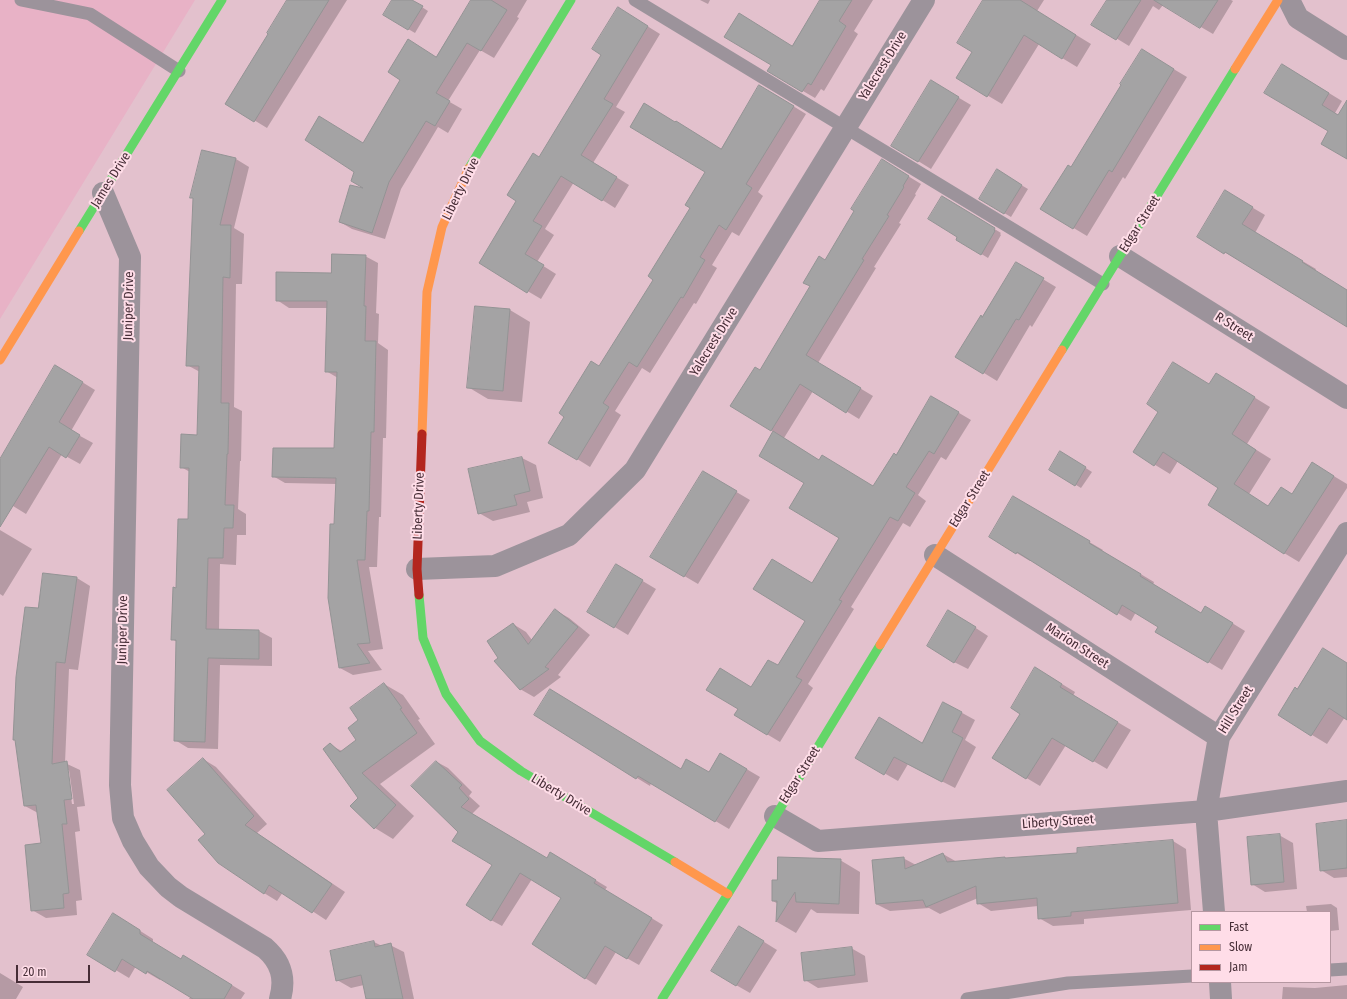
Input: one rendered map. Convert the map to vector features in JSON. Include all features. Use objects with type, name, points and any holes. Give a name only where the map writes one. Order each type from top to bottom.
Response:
[{"type":"street","name":"James Drive","points":[[0,360],[222,0]]},
{"type":"street","name":"Liberty Drive","points":[[571,0],[471,164],[442,227],[427,292],[417,569],[423,638],[446,694],[480,741],[521,771],[728,894]]},
{"type":"street","name":"Yalecrest Drive","points":[[417,569],[496,566],[569,535],[635,470],[924,0]]},
{"type":"street","name":"Edgar Street","points":[[662,999],[1278,0]]},
{"type":"street","points":[[1289,0],[1298,18],[1347,49]]},
{"type":"street","name":"Juniper Drive","points":[[103,193],[130,257],[120,785],[123,818],[133,841],[149,867],[168,887],[181,897],[265,948],[274,957],[281,971],[283,988],[280,999]]},
{"type":"street","name":"R Street","points":[[1120,256],[1347,398]]},
{"type":"street","name":"Hill Street","points":[[1214,911],[1206,811],[1218,737],[1347,533]]},
{"type":"street","name":"Marion Street","points":[[935,555],[1218,737]]},
{"type":"street","name":"Liberty Street","points":[[775,816],[818,841],[1206,811],[1347,791]]},
{"type":"street","points":[[1220,983],[1221,999]]},
{"type":"lane","points":[[20,0],[90,14],[179,71]]},
{"type":"lane","points":[[635,0],[1103,284]]},
{"type":"lane","points":[[1331,970],[1347,969]]},
{"type":"lane","points":[[967,999],[1068,983],[1191,976]]},
{"type":"shaded area","points":[[0,0],[195,0],[0,319]]},
{"type":"building","points":[[287,0],[329,0],[254,122],[225,104]]},
{"type":"building","points":[[392,0],[412,0],[423,6],[408,30],[383,15]]},
{"type":"building","points":[[471,0],[491,0],[507,10],[481,51],[467,43],[436,93],[450,101],[435,126],[426,121],[389,182],[372,233],[339,222],[350,185],[363,188],[351,181],[354,172],[305,140],[319,116],[363,143],[400,80],[388,72],[408,39],[436,57]]},
{"type":"building","points":[[820,0],[852,0],[839,21],[846,26],[811,85],[808,83],[802,92],[767,71],[771,65],[724,37],[739,13],[792,46]]},
{"type":"building","points":[[983,0],[1020,0],[1076,35],[1062,59],[1024,35],[987,97],[956,78],[972,52],[957,43]]},
{"type":"building","points":[[1107,0],[1141,0],[1116,40],[1091,25]]},
{"type":"building","points":[[1154,0],[1218,0],[1200,28]]},
{"type":"building","points":[[618,7],[648,26],[604,99],[613,104],[581,155],[617,177],[602,201],[561,176],[533,221],[542,226],[525,254],[544,265],[527,293],[479,263],[516,201],[507,195],[533,153],[539,157],[601,55],[592,49]]},
{"type":"building","points":[[1142,49],[1174,69],[1112,172],[1109,170],[1073,229],[1040,209],[1068,165],[1071,167]]},
{"type":"building","points":[[1282,64],[1329,93],[1322,105],[1338,115],[1347,100],[1347,159],[1321,144],[1328,131],[1264,93]]},
{"type":"building","points":[[931,80],[959,97],[918,162],[891,146]]},
{"type":"building","points":[[759,85],[794,106],[746,184],[752,188],[726,230],[719,225],[700,257],[705,260],[683,298],[681,297],[637,367],[629,362],[603,403],[609,407],[577,460],[548,443],[564,417],[559,413],[591,361],[599,366],[653,280],[648,276],[690,208],[685,205],[705,172],[630,127],[644,103],[721,149]]},
{"type":"building","points":[[202,150],[236,158],[220,225],[231,225],[230,278],[223,277],[221,403],[229,403],[225,505],[234,505],[233,528],[224,528],[223,558],[208,558],[206,629],[259,630],[259,659],[208,658],[205,742],[174,741],[176,640],[171,640],[173,587],[176,588],[178,519],[188,519],[189,468],[180,468],[181,434],[197,435],[199,366],[186,366],[193,198],[190,198]]},
{"type":"building","points":[[882,159],[909,176],[887,215],[889,216],[862,259],[864,260],[806,355],[861,388],[846,413],[800,384],[771,431],[730,406],[755,367],[760,370],[810,286],[803,283],[819,256],[825,260],[854,211],[851,209]]},
{"type":"building","points":[[997,169],[1022,185],[1004,214],[979,199]]},
{"type":"building","points":[[1225,190],[1253,207],[1242,224],[1347,290],[1347,327],[1225,252],[1224,254],[1197,237]]},
{"type":"building","points":[[942,196],[995,228],[995,231],[981,255],[956,240],[957,237],[928,219]]},
{"type":"building","points":[[332,254],[366,255],[364,306],[366,306],[365,341],[376,341],[374,432],[371,432],[369,511],[367,511],[365,560],[357,560],[370,643],[357,644],[370,663],[339,668],[328,598],[330,524],[334,524],[336,478],[272,477],[273,448],[334,448],[337,372],[325,372],[327,301],[276,301],[276,272],[331,273]]},
{"type":"building","points":[[1016,262],[1044,278],[1019,320],[1016,319],[983,374],[955,357]]},
{"type":"building","points":[[475,306],[510,309],[503,391],[467,388]]},
{"type":"building","points":[[1173,362],[1209,384],[1216,373],[1255,397],[1232,434],[1256,450],[1234,484],[1268,506],[1281,487],[1292,494],[1312,462],[1334,476],[1284,554],[1208,505],[1218,488],[1163,452],[1154,466],[1133,452],[1158,412],[1147,404]]},
{"type":"building","points":[[55,365],[83,382],[59,422],[80,435],[66,458],[49,447],[0,527],[0,459]]},
{"type":"building","points":[[931,396],[959,412],[934,454],[929,451],[906,487],[915,493],[898,521],[890,517],[839,600],[842,601],[796,677],[802,680],[767,735],[734,715],[738,709],[706,690],[720,668],[751,687],[768,660],[778,665],[805,621],[753,589],[772,559],[812,583],[839,538],[789,508],[804,483],[759,456],[773,431],[819,460],[822,455],[873,486],[894,453],[896,455]]},
{"type":"building","points":[[1060,451],[1086,467],[1075,486],[1049,470]]},
{"type":"building","points":[[522,457],[530,491],[514,495],[517,505],[478,514],[468,469]]},
{"type":"building","points":[[703,471],[737,491],[684,577],[650,557]]},
{"type":"building","points":[[1013,496],[1090,541],[1089,543],[1141,574],[1140,576],[1201,613],[1205,606],[1233,623],[1208,663],[1155,632],[1158,627],[1122,605],[1117,615],[1017,552],[1016,554],[989,537]]},
{"type":"building","points":[[616,564],[643,580],[614,628],[587,612]]},
{"type":"building","points":[[43,573],[77,577],[65,663],[56,662],[52,764],[67,761],[72,799],[64,800],[67,824],[62,824],[69,893],[63,894],[64,908],[31,911],[25,845],[41,843],[36,805],[24,806],[15,740],[13,740],[16,677],[25,607],[38,608]]},
{"type":"building","points":[[555,609],[578,627],[545,667],[549,669],[520,690],[494,661],[498,658],[487,641],[513,623],[528,644]]},
{"type":"building","points":[[948,610],[976,627],[954,663],[927,646]]},
{"type":"building","points":[[1323,648],[1347,663],[1347,720],[1329,708],[1311,736],[1278,715],[1295,687],[1297,689]]},
{"type":"building","points":[[1035,667],[1062,684],[1060,687],[1118,722],[1093,762],[1052,738],[1026,779],[992,758],[1020,714],[1011,708]]},
{"type":"building","points":[[384,683],[402,708],[400,709],[417,733],[362,773],[396,805],[374,829],[350,806],[358,798],[323,749],[330,743],[340,752],[356,740],[348,728],[358,720],[350,708]]},
{"type":"building","points":[[550,689],[681,769],[686,759],[709,772],[720,753],[747,769],[715,822],[638,776],[636,779],[534,715]]},
{"type":"building","points":[[943,702],[962,712],[952,732],[963,738],[942,782],[894,757],[884,775],[855,758],[879,717],[922,743]]},
{"type":"building","points":[[203,758],[254,816],[245,825],[332,884],[312,913],[269,885],[264,894],[218,863],[198,840],[205,834],[167,790]]},
{"type":"building","points":[[436,761],[462,785],[459,788],[469,799],[461,807],[547,858],[550,852],[596,880],[594,883],[652,918],[627,959],[605,946],[585,979],[532,944],[561,898],[520,873],[491,921],[466,905],[492,865],[452,841],[458,832],[411,786]]},
{"type":"building","points":[[1347,820],[1347,868],[1320,871],[1316,824]]},
{"type":"building","points":[[1280,834],[1284,882],[1251,885],[1247,837]]},
{"type":"building","points":[[1173,840],[1178,903],[1071,912],[1071,916],[1038,919],[1037,898],[977,904],[976,886],[926,907],[923,900],[876,904],[872,860],[904,857],[905,869],[943,853],[947,862],[1077,853],[1077,848]]},
{"type":"building","points":[[778,857],[841,859],[839,904],[796,902],[795,892],[776,922],[777,901],[772,901],[772,880],[777,880]]},
{"type":"building","points":[[113,913],[140,930],[140,934],[181,959],[183,955],[232,985],[224,999],[193,999],[147,971],[146,974],[122,959],[115,972],[87,955]]},
{"type":"building","points":[[739,926],[764,941],[736,986],[711,971]]},
{"type":"building","points":[[374,941],[375,947],[391,943],[403,999],[366,999],[361,975],[336,981],[330,951]]},
{"type":"building","points":[[852,947],[855,975],[804,981],[801,953]]},
{"type":"traffic: fast","points":[[79,231],[222,0]]},
{"type":"traffic: fast","points":[[469,168],[571,0]]},
{"type":"traffic: fast","points":[[1062,350],[1235,69]]},
{"type":"traffic: fast","points":[[419,595],[423,638],[446,694],[480,741],[521,771],[675,862]]},
{"type":"traffic: fast","points":[[662,999],[880,645]]},
{"type":"traffic: slow","points":[[1235,69],[1278,0]]},
{"type":"traffic: slow","points":[[422,434],[427,292],[442,227],[469,168]]},
{"type":"traffic: slow","points":[[0,360],[79,231]]},
{"type":"traffic: slow","points":[[880,645],[1062,350]]},
{"type":"traffic: slow","points":[[675,862],[728,894]]},
{"type":"traffic: jam","points":[[419,595],[417,569],[422,434]]}]
